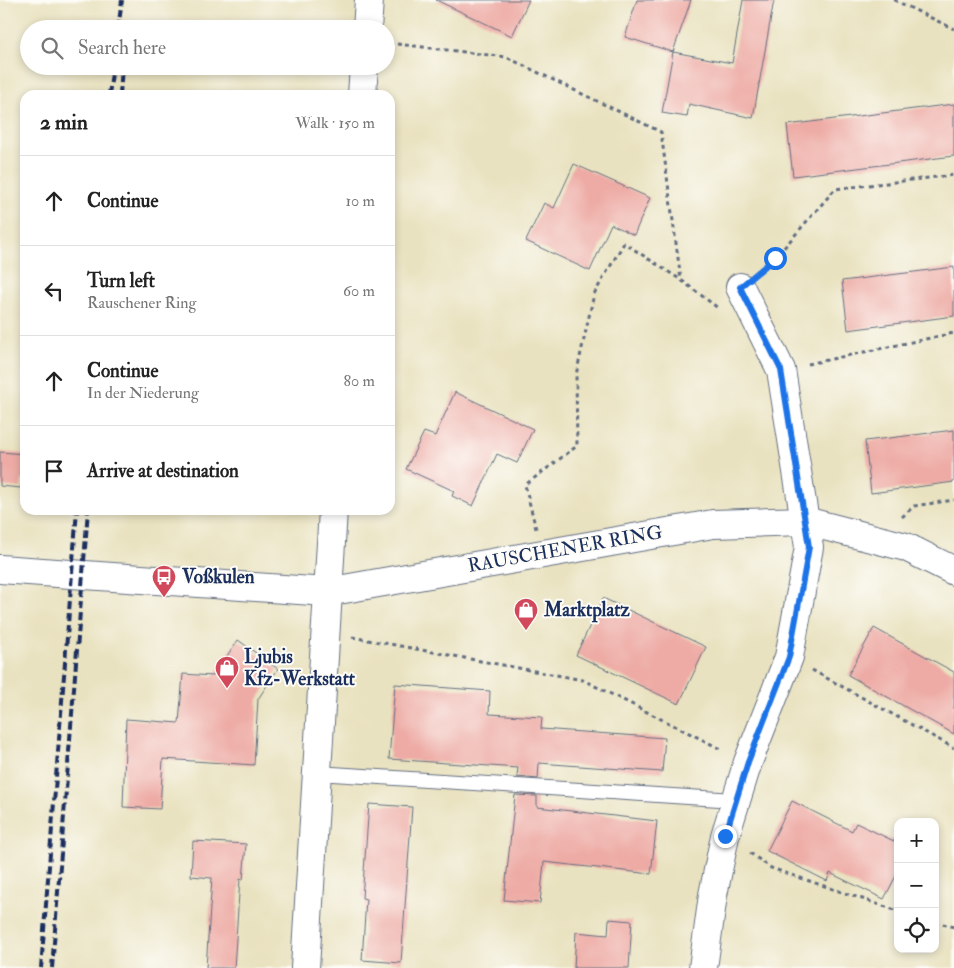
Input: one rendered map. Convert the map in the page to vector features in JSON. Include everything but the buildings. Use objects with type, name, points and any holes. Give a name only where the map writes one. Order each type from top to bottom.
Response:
[{"type":"street","points":[[368,20],[369,0]]},
{"type":"street","points":[[362,90],[363,75]]},
{"type":"street","points":[[703,968],[713,895],[725,836],[748,762],[789,657],[809,547],[781,370],[740,287]]},
{"type":"street","points":[[305,968],[333,515]]},
{"type":"street","name":"RAUSCHENER RING","points":[[327,592],[713,524],[805,521],[906,548],[954,571]]},
{"type":"street","points":[[0,569],[327,592]]},
{"type":"lane","points":[[317,773],[735,800]]},
{"type":"path","points":[[894,0],[954,29]]},
{"type":"path","points":[[395,43],[506,57],[662,132],[681,280]]},
{"type":"path","points":[[740,287],[775,258],[835,189],[954,175]]},
{"type":"path","points":[[543,553],[525,486],[577,446],[576,375],[594,294],[624,243],[681,280],[725,313]]},
{"type":"path","points":[[781,370],[954,333]]},
{"type":"path","points":[[876,540],[914,506],[954,500]]},
{"type":"path","points":[[345,636],[583,680],[748,762]]},
{"type":"path","points":[[789,657],[954,748]]},
{"type":"path","points":[[725,836],[772,868],[894,910]]},
{"type":"path","points":[[939,923],[954,927]]},
{"type":"railway","points":[[119,20],[122,0]]},
{"type":"railway","points":[[110,90],[112,75]]},
{"type":"railway","points":[[120,90],[121,75]]},
{"type":"railway","points":[[41,968],[77,515]]},
{"type":"railway","points":[[52,968],[88,515]]},
{"type":"place","name":"Voßkulen","points":[[164,598]]},
{"type":"place","name":"Marktplatz","points":[[526,631]]},
{"type":"place","name":"Ljubis Kfz-Werkstatt","points":[[227,689]]},
{"type":"route","points":[[725,836],[748,762],[789,657],[809,547],[781,370],[740,287],[775,258]]}]
